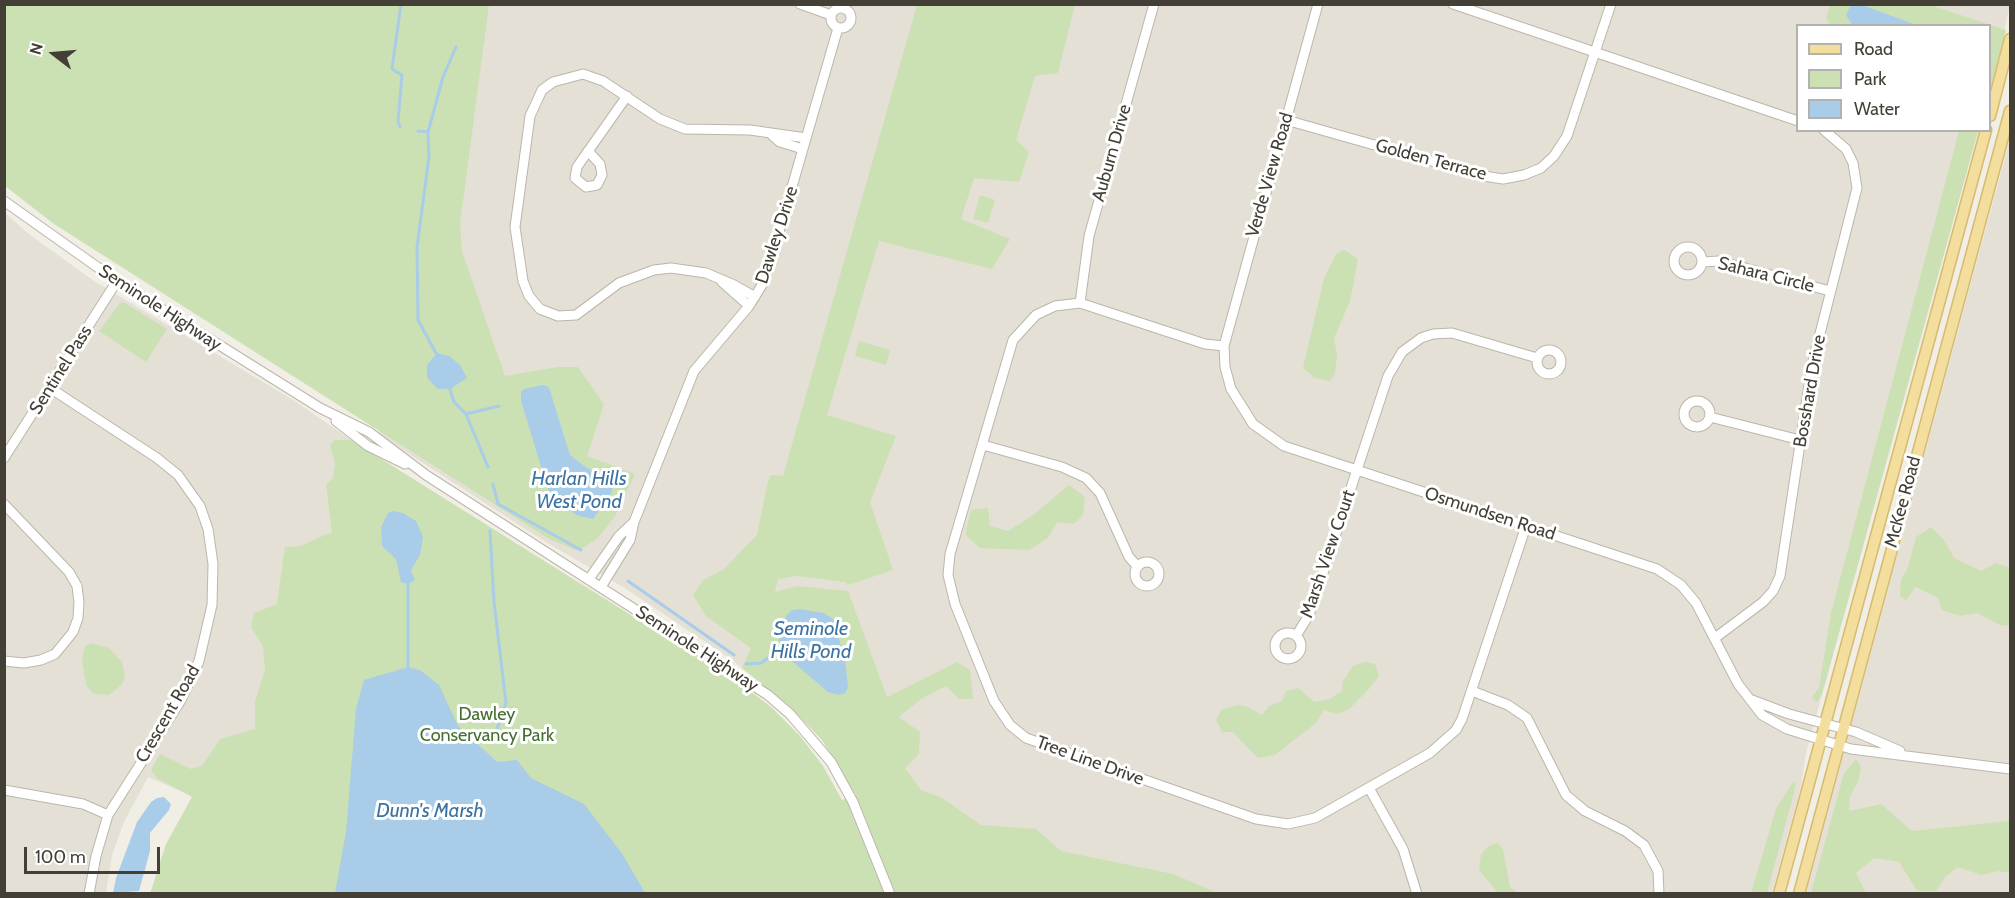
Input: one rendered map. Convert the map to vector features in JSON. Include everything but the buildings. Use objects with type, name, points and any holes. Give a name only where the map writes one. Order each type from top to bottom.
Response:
[{"type":"main road","points":[[1991,109],[2010,39]]},
{"type":"main road","name":"McKee Road","points":[[1799,894],[2010,111]]},
{"type":"main road","name":"McKee Road","points":[[1779,894],[1985,132]]},
{"type":"street","points":[[800,4],[831,15]]},
{"type":"street","name":"Auburn Drive","points":[[1080,303],[1089,236],[1154,4]]},
{"type":"street","name":"Verde View Road","points":[[1224,346],[1318,4]]},
{"type":"street","points":[[1453,4],[1796,121]]},
{"type":"street","name":"Golden Terrace","points":[[1286,120],[1484,176],[1503,179],[1524,175],[1541,168],[1554,156],[1567,136],[1611,4]]},
{"type":"street","points":[[844,7],[850,16],[850,22],[845,27],[838,28],[832,23],[831,15],[835,10],[844,7]]},
{"type":"street","name":"Dawley Drive","points":[[600,587],[630,540],[634,522],[694,371],[756,297],[770,263],[838,28]]},
{"type":"street","points":[[756,297],[691,269],[654,270],[619,283],[584,311],[569,316],[548,313],[533,303],[518,263],[516,213],[534,103],[553,82],[583,74],[603,81],[660,119],[685,129],[750,130],[772,135],[784,132],[806,138]]},
{"type":"street","points":[[588,151],[627,96]]},
{"type":"street","name":"Bosshard Drive","points":[[1715,638],[1763,602],[1773,591],[1780,576],[1812,366],[1856,199],[1857,182],[1854,163],[1846,149],[1826,132]]},
{"type":"street","points":[[772,135],[780,142],[803,149]]},
{"type":"street","name":"Seminole Highway","points":[[4,201],[117,281],[320,408],[368,446],[426,475],[746,680],[790,714],[831,762],[890,894]]},
{"type":"street","name":"Sahara Circle","points":[[1702,262],[1719,261],[1830,291]]},
{"type":"street","points":[[721,280],[748,306]]},
{"type":"street","name":"Sentinel Pass","points":[[4,458],[117,281]]},
{"type":"street","name":"Tree Line Drive","points":[[1224,346],[1205,344],[1080,303],[1046,309],[1029,320],[1019,331],[1009,352],[950,554],[948,575],[955,604],[994,701],[1010,725],[1026,738],[1046,747],[1271,823],[1304,822],[1370,788],[1448,739],[1462,719],[1526,526]]},
{"type":"street","name":"Marsh View Court","points":[[1296,636],[1309,615],[1394,363],[1402,352],[1415,342],[1433,334],[1452,333],[1537,358]]},
{"type":"street","name":"Osmundsen Road","points":[[1224,346],[1225,367],[1231,389],[1253,424],[1284,446],[1657,569],[1686,591],[1715,638],[1738,684],[1767,718],[1820,740],[1839,745],[1965,765],[2010,769]]},
{"type":"street","name":"Crescent Road","points":[[50,388],[157,458],[178,475],[200,506],[212,545],[212,605],[205,645],[181,700],[108,815],[96,856],[89,894]]},
{"type":"street","points":[[1710,417],[1800,440]]},
{"type":"street","points":[[983,445],[1062,467],[1086,478],[1107,504],[1129,557],[1137,566]]},
{"type":"street","points":[[4,504],[69,572],[77,586],[79,602],[74,632],[55,654],[41,660],[24,663],[4,661]]},
{"type":"street","name":"Dawley Drive","points":[[588,579],[619,536],[634,522]]},
{"type":"street","points":[[1472,691],[1508,705],[1527,718],[1566,795],[1585,811],[1625,831],[1644,845],[1658,871],[1659,894]]},
{"type":"street","name":"Osmundsen Road","points":[[1752,700],[1789,714],[1878,740],[1905,754]]},
{"type":"street","points":[[1370,788],[1404,849],[1417,894]]},
{"type":"street","points":[[4,790],[83,804],[108,815]]},
{"type":"shaded area","points":[[429,5],[2010,5],[1991,86],[1991,24],[1796,24],[1796,132],[1978,132],[1806,753],[1801,786],[1772,893],[1164,893],[856,795],[822,740],[792,709],[731,659],[623,587],[544,541],[378,434]]},
{"type":"shaded area","points":[[2010,139],[2010,893],[1806,894],[1893,571]]},
{"type":"shaded area","points":[[4,212],[30,235],[94,281],[295,401],[351,440],[308,798],[192,796],[148,777],[124,822],[112,855],[106,893],[5,893]]},
{"type":"green space","points":[[4,5],[489,5],[460,224],[462,251],[505,376],[558,367],[578,367],[604,404],[587,456],[635,474],[615,516],[598,538],[578,551],[549,539],[54,224],[5,186]],"holes":[[[549,387],[570,455],[587,468],[609,478],[601,508],[593,519],[578,516],[550,496],[521,401]]]},
{"type":"green space","name":"Dawley Conservancy Park","points":[[917,5],[1075,5],[1058,73],[1035,76],[1016,140],[1029,152],[1019,182],[974,178],[961,219],[1010,239],[992,269],[879,241],[827,415],[896,436],[870,502],[893,570],[848,585],[845,582],[796,576],[778,579],[775,592],[797,586],[848,591],[887,697],[957,662],[970,670],[973,699],[959,699],[946,686],[921,699],[899,717],[920,732],[919,754],[905,768],[921,790],[942,798],[981,825],[1036,829],[1061,851],[1173,874],[1217,893],[150,894],[166,844],[192,797],[157,778],[151,770],[160,754],[191,769],[202,766],[220,739],[255,729],[255,702],[265,670],[263,646],[251,627],[254,613],[277,604],[285,547],[300,546],[332,532],[326,485],[333,478],[335,464],[330,445],[335,440],[351,440],[741,684],[771,707],[800,736],[823,766],[842,800],[856,795],[822,740],[792,709],[742,668],[751,648],[706,616],[693,595],[703,580],[723,570],[757,535],[768,481],[771,475],[783,476]],"holes":[[[800,609],[824,613],[803,670],[779,650]]]},
{"type":"green space","points":[[1830,5],[1852,5],[1849,22],[1851,24],[1829,24],[1826,18]]},
{"type":"green space","points":[[1862,5],[1930,5],[1988,24],[1914,24]]},
{"type":"green space","points":[[1991,25],[2006,30],[1991,86]]},
{"type":"green space","points":[[1959,132],[1978,132],[1822,694],[1817,702],[1812,697],[1819,688],[1831,613]]},
{"type":"green space","points":[[980,195],[995,200],[988,223],[973,219]]},
{"type":"green space","points":[[1344,250],[1358,259],[1350,301],[1334,338],[1337,355],[1335,373],[1330,381],[1315,378],[1303,368],[1324,278],[1336,254]]},
{"type":"green space","points":[[120,303],[125,303],[167,329],[146,362],[99,331]]},
{"type":"green space","points":[[859,341],[890,350],[886,365],[855,356]]},
{"type":"green space","points":[[1069,485],[1085,497],[1083,515],[1074,524],[1057,522],[1048,538],[1029,550],[980,548],[965,534],[971,510],[988,508],[990,526],[1008,531],[1032,516]]},
{"type":"green space","points":[[1931,527],[1944,540],[1954,558],[1981,571],[1996,563],[2010,568],[2010,626],[2000,625],[1977,613],[1960,616],[1942,610],[1938,598],[1916,587],[1906,600],[1900,596],[1901,580],[1908,567],[1916,537]]},
{"type":"green space","points":[[90,643],[109,648],[122,662],[125,678],[121,685],[109,695],[94,694],[86,685],[82,661],[84,648]]},
{"type":"green space","points":[[1365,662],[1375,664],[1379,676],[1368,690],[1349,709],[1338,714],[1324,710],[1316,723],[1275,755],[1258,758],[1233,732],[1222,732],[1216,720],[1221,710],[1237,705],[1248,707],[1262,715],[1269,706],[1282,701],[1286,691],[1298,688],[1314,702],[1330,699],[1342,691],[1343,681],[1353,666]]},
{"type":"green space","points":[[1856,759],[1861,767],[1858,782],[1850,796],[1849,811],[1881,804],[1912,831],[2010,821],[2010,873],[1998,871],[1981,875],[1958,867],[1946,876],[1936,891],[1917,891],[1899,862],[1874,858],[1856,873],[1866,893],[1811,893],[1844,773]]},
{"type":"green space","points":[[1793,782],[1796,785],[1767,893],[1751,893],[1776,809]]},
{"type":"green space","points":[[1497,843],[1503,849],[1510,887],[1518,893],[1498,893],[1479,870],[1481,854],[1489,846]]},
{"type":"water","points":[[1851,5],[1862,5],[1914,24],[1851,24],[1846,15]]},
{"type":"water","points":[[437,353],[449,356],[460,365],[467,378],[450,389],[438,389],[427,378],[427,365]]},
{"type":"water","name":"Harlan Hills West Pond","points":[[543,385],[549,387],[570,455],[587,468],[609,478],[613,487],[610,496],[593,519],[578,516],[550,496],[521,401],[521,392],[524,389]]},
{"type":"water","points":[[394,511],[403,513],[416,521],[423,537],[420,555],[411,570],[415,580],[408,584],[401,582],[396,559],[382,546],[381,527],[388,513]]},
{"type":"water","name":"Seminole Hills Pond","points":[[792,610],[824,613],[833,619],[845,659],[848,687],[845,693],[838,695],[828,692],[779,650],[779,633],[786,616]]},
{"type":"water","name":"Dunn's Marsh","points":[[408,667],[420,670],[439,685],[458,726],[497,762],[517,760],[531,778],[584,804],[623,855],[645,893],[335,893],[346,832],[356,709],[364,680]]},
{"type":"water","points":[[164,797],[171,804],[169,810],[150,833],[150,851],[139,891],[113,893],[116,878],[137,822],[151,802]]},
{"type":"waterway","points":[[400,127],[398,122],[402,75],[392,69],[401,4]]},
{"type":"waterway","points":[[428,132],[443,77],[456,47]]},
{"type":"waterway","points":[[418,131],[428,132],[429,157],[417,247],[418,320],[438,357]]},
{"type":"waterway","points":[[449,386],[454,402],[466,414],[488,467]]},
{"type":"waterway","points":[[466,414],[499,406]]},
{"type":"waterway","points":[[493,484],[498,504],[581,550]]},
{"type":"waterway","points":[[478,742],[496,732],[506,703],[494,602],[490,531]]},
{"type":"waterway","points":[[628,581],[734,655]]},
{"type":"waterway","points":[[408,584],[408,667]]},
{"type":"waterway","points":[[746,664],[761,663],[779,650]]}]
